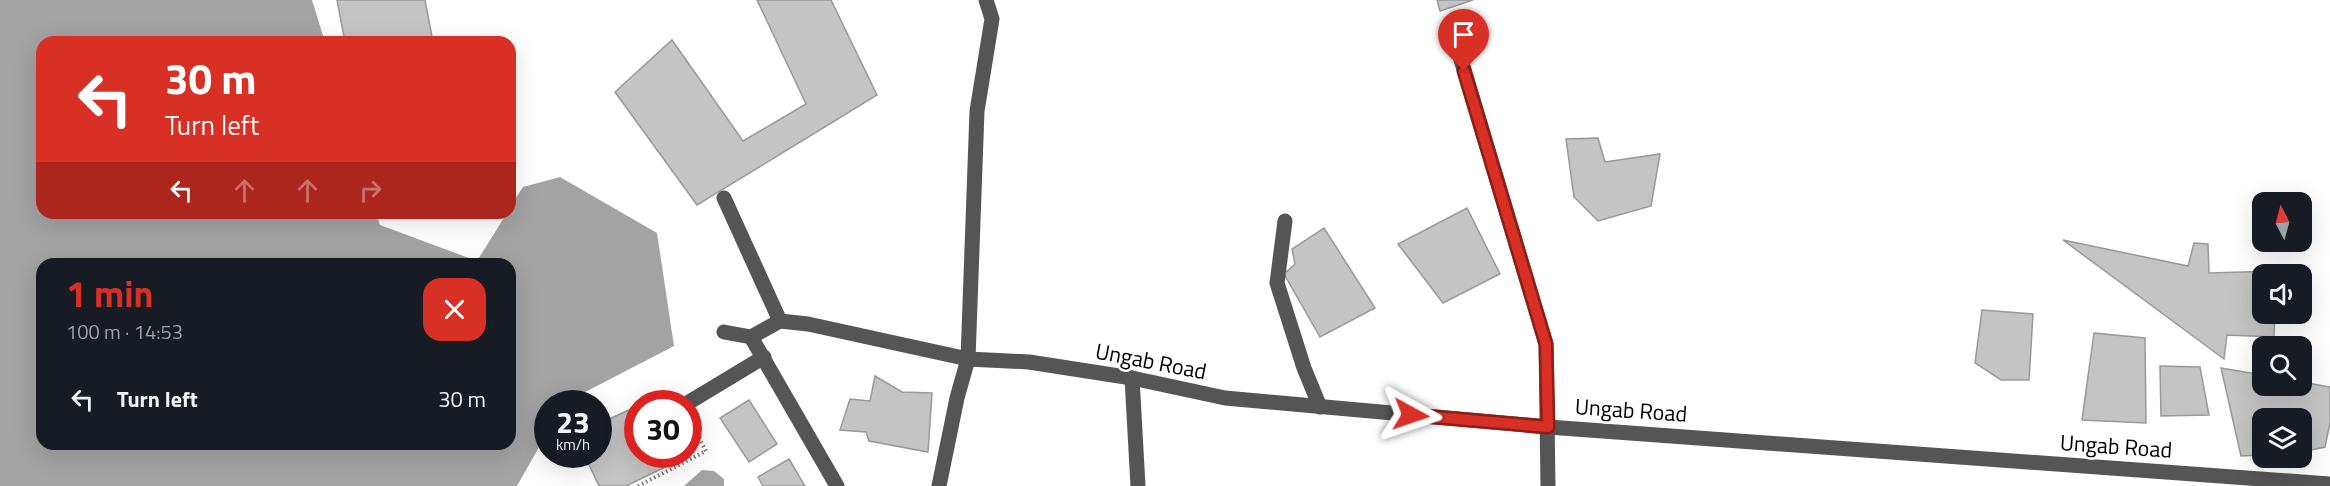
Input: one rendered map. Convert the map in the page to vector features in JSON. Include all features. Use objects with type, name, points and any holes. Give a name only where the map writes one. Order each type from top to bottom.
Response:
[{"type":"street","points":[[939,486],[957,398],[968,359],[977,111],[992,20],[986,0]]},
{"type":"street","points":[[1451,26],[1546,344],[1548,486]]},
{"type":"street","points":[[724,198],[780,321],[751,337],[724,332]]},
{"type":"street","points":[[1285,221],[1277,283],[1304,368],[1320,406]]},
{"type":"street","name":"Ungab Road","points":[[780,321],[808,324],[968,359],[1029,362],[1132,378],[1225,399],[1548,427],[2330,484]]},
{"type":"street","points":[[751,337],[837,486]]},
{"type":"street","points":[[702,394],[764,357]]},
{"type":"street","points":[[1132,378],[1138,486]]},
{"type":"path","points":[[638,486],[673,468]]},
{"type":"shaded area","points":[[0,0],[312,0],[323,36],[36,36],[36,219],[378,219],[380,225],[469,258],[36,258],[36,450],[516,450],[516,258],[479,258],[503,219],[516,219],[516,198],[523,187],[560,177],[657,233],[674,346],[589,390],[534,390],[534,456],[517,486],[0,486]]},
{"type":"shaded area","points":[[702,470],[714,471],[724,479],[724,486],[684,486]]},
{"type":"building","points":[[337,0],[425,0],[432,36],[344,36]]},
{"type":"building","points":[[757,0],[831,0],[877,95],[697,205],[615,92],[672,40],[743,141],[806,104]]},
{"type":"building","points":[[1437,0],[1473,0],[1440,11]]},
{"type":"building","points":[[1598,138],[1605,162],[1660,154],[1651,206],[1598,221],[1574,197],[1566,139]]},
{"type":"building","points":[[1467,208],[1500,274],[1443,303],[1398,244]]},
{"type":"building","points":[[1324,228],[1375,308],[1320,337],[1284,274],[1295,264],[1292,249]]},
{"type":"building","points":[[2063,240],[2188,266],[2194,243],[2208,244],[2209,273],[2252,272],[2252,324],[2275,324],[2274,336],[2227,335],[2224,359]]},
{"type":"building","points":[[1982,310],[2033,314],[2029,380],[2001,380],[1975,363]]},
{"type":"building","points":[[2094,333],[2145,338],[2146,423],[2082,420]]},
{"type":"building","points":[[2160,366],[2200,367],[2209,415],[2161,416]]},
{"type":"building","points":[[2221,368],[2252,373],[2252,396],[2312,396],[2312,384],[2330,387],[2330,423],[2325,447],[2312,450],[2312,408],[2252,408],[2252,455],[2241,456]]},
{"type":"building","points":[[875,376],[902,392],[932,393],[928,452],[869,441],[866,432],[840,430],[850,399],[870,401]]},
{"type":"building","points":[[749,400],[777,444],[749,462],[720,418]]},
{"type":"building","points":[[624,412],[624,468],[663,468],[626,486],[599,486],[591,468],[612,468],[612,418]]},
{"type":"building","points":[[789,459],[805,486],[763,486],[758,477]]},
{"type":"route","points":[[1411,415],[1548,427],[1546,344],[1464,71]]}]
